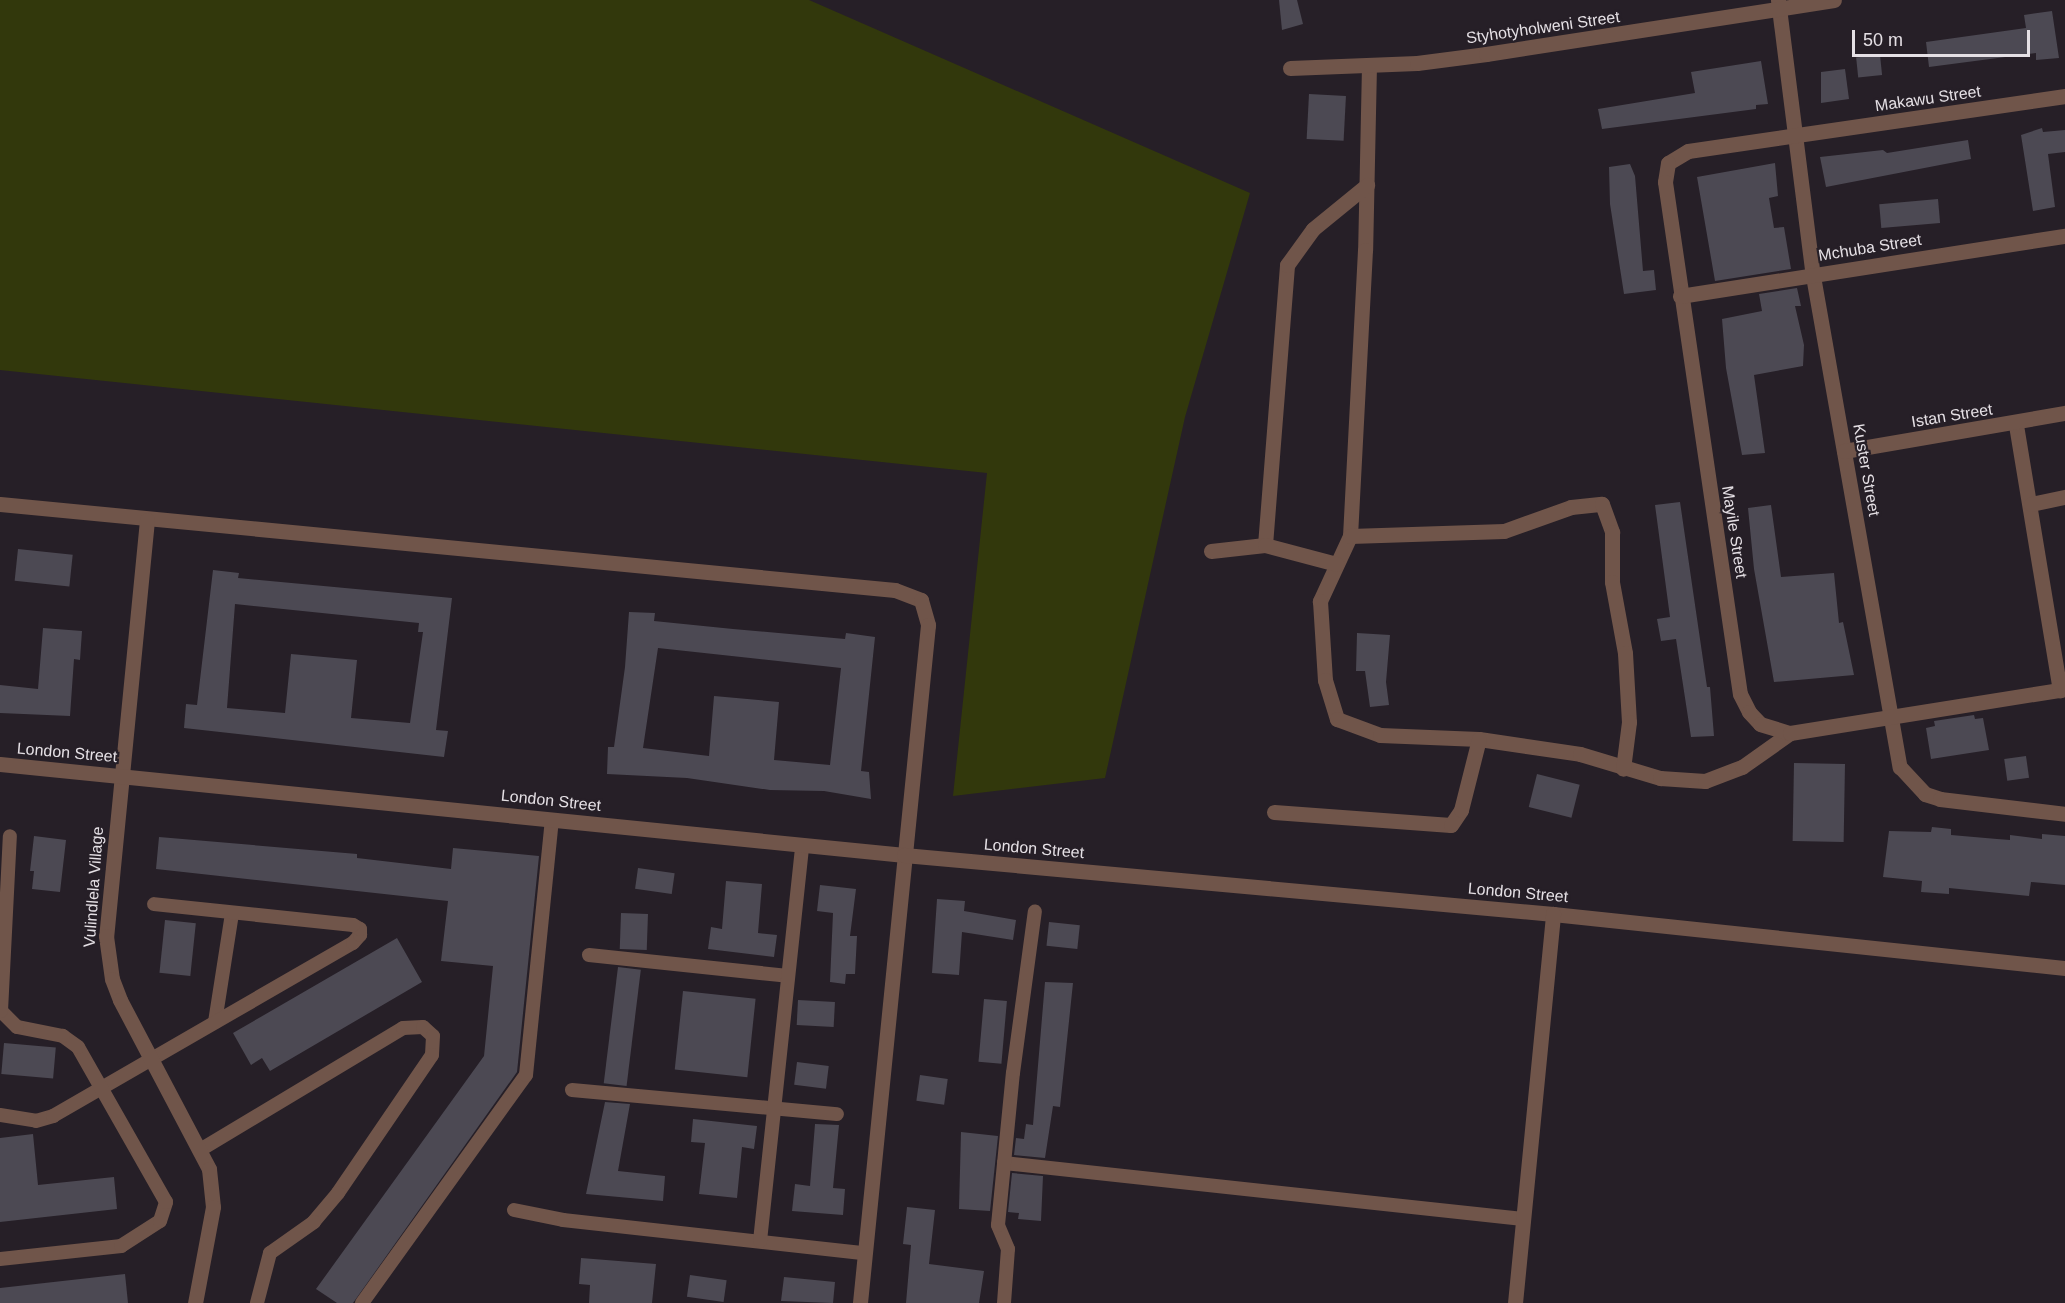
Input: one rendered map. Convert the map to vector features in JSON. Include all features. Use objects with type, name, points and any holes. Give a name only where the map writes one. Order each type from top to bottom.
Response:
[{"type":"street","name":"Styhotyholweni Street","points":[[1290,68],[1369,65],[1555,45],[1779,4],[1834,0]]},
{"type":"street","name":"Kuster Street","points":[[1779,4],[1813,276],[1900,767],[1925,794],[1989,807],[2065,814]]},
{"type":"street","points":[[1369,65],[1366,185],[1350,536],[1320,601],[1325,680],[1338,719],[1380,735],[1479,739],[1580,754],[1623,769],[1660,778],[1704,781],[1742,767],[1790,733]]},
{"type":"street","name":"Makawu Street","points":[[1796,136],[2065,96]]},
{"type":"street","name":"Mayile Street","points":[[1796,136],[1688,151],[1668,163],[1665,182],[1740,694],[1760,724],[1790,733],[2063,689]]},
{"type":"street","points":[[1265,545],[1287,266],[1313,229],[1366,185]]},
{"type":"street","name":"Mchuba Street","points":[[1680,296],[2065,236]]},
{"type":"street","name":"Istan Street","points":[[1844,452],[2016,425],[2065,413]]},
{"type":"street","points":[[2016,425],[2063,689]]},
{"type":"street","points":[[2031,504],[2065,496]]},
{"type":"street","points":[[0,504],[895,590],[915,595],[924,606],[928,624],[860,1303]]},
{"type":"street","points":[[1350,536],[1504,531],[1571,507],[1602,504],[1612,532],[1612,582],[1625,653],[1629,722],[1623,769]]},
{"type":"street","name":"Vulindlela Village","points":[[147,519],[106,936],[108,960],[120,1000],[210,1169],[213,1207],[195,1303]]},
{"type":"street","points":[[1211,551],[1265,545],[1336,564]]},
{"type":"street","points":[[1274,812],[1451,825],[1461,810],[1479,739]]},
{"type":"street","name":"London Street","points":[[0,764],[904,855],[1553,914],[2065,968]]},
{"type":"street","points":[[1515,1303],[1553,914]]},
{"type":"lane","points":[[362,1303],[526,1075],[552,820]]},
{"type":"lane","points":[[0,1259],[104,1250],[138,1239],[160,1221],[166,1202],[163,1191],[71,1040],[17,1027],[1,1011],[10,836]]},
{"type":"lane","points":[[760,1241],[802,845]]},
{"type":"lane","points":[[0,1115],[45,1119],[215,1022],[360,935],[360,929],[353,925],[154,904]]},
{"type":"lane","points":[[1004,1303],[1008,1249],[998,1226],[1035,912]]},
{"type":"lane","points":[[215,1022],[232,914]]},
{"type":"lane","points":[[590,955],[788,976]]},
{"type":"lane","points":[[200,1150],[403,1028],[423,1027],[433,1036],[432,1055],[338,1193],[314,1222],[270,1253],[257,1303]]},
{"type":"lane","points":[[572,1090],[837,1114]]},
{"type":"lane","points":[[1004,1163],[1523,1219]]},
{"type":"lane","points":[[514,1210],[563,1220],[864,1253]]},
{"type":"green space","points":[[0,0],[809,0],[1250,193],[1185,417],[1105,778],[953,796],[987,473],[0,370]]},
{"type":"building","points":[[1279,0],[1297,0],[1303,24],[1282,30]]},
{"type":"building","points":[[2052,11],[2059,58],[2036,60],[2036,53],[1929,67],[1926,42],[2026,28],[2024,15]]},
{"type":"building","points":[[1880,55],[1882,75],[1858,77],[1856,58]]},
{"type":"building","points":[[1761,61],[1768,104],[1756,105],[1756,109],[1602,129],[1598,109],[1695,93],[1691,72]]},
{"type":"building","points":[[1845,69],[1849,99],[1821,103],[1821,72]]},
{"type":"building","points":[[1309,94],[1346,96],[1344,141],[1307,139]]},
{"type":"building","points":[[2042,128],[2043,132],[2065,130],[2065,152],[2048,154],[2055,207],[2033,211],[2021,135]]},
{"type":"building","points":[[1968,140],[1971,159],[1826,187],[1820,157],[1883,150],[1887,153]]},
{"type":"building","points":[[1775,163],[1778,196],[1769,198],[1774,228],[1784,227],[1791,269],[1715,281],[1697,177]]},
{"type":"building","points":[[1630,164],[1635,176],[1643,271],[1654,270],[1656,290],[1624,294],[1610,204],[1609,167]]},
{"type":"building","points":[[1938,199],[1940,223],[1881,228],[1879,204]]},
{"type":"building","points":[[1797,288],[1801,306],[1795,306],[1804,345],[1803,366],[1754,375],[1765,453],[1742,455],[1726,368],[1722,319],[1762,311],[1759,294]]},
{"type":"building","points":[[1680,502],[1707,687],[1710,687],[1714,736],[1691,737],[1676,639],[1661,641],[1657,619],[1670,617],[1655,505]]},
{"type":"building","points":[[1771,505],[1781,577],[1834,573],[1839,623],[1843,622],[1854,675],[1774,682],[1754,569],[1748,508]]},
{"type":"building","points":[[18,549],[73,555],[69,587],[15,581]]},
{"type":"building","points":[[213,570],[239,573],[238,578],[452,598],[436,730],[448,731],[444,757],[184,728],[186,704],[197,705]],"holes":[[[235,604],[419,623],[418,632],[423,632],[410,723],[351,718],[357,660],[291,654],[285,713],[227,708]]]},
{"type":"building","points":[[629,612],[655,613],[654,621],[845,639],[846,633],[875,637],[861,771],[869,772],[871,799],[824,791],[770,790],[687,778],[607,774],[608,747],[614,747],[625,667]],"holes":[[[658,648],[841,668],[830,765],[774,760],[779,702],[714,696],[709,756],[643,748]]]},
{"type":"building","points":[[43,628],[82,631],[80,660],[74,659],[70,716],[0,713],[0,685],[38,689]]},
{"type":"building","points":[[1357,633],[1390,635],[1386,682],[1389,705],[1370,707],[1365,671],[1356,671]]},
{"type":"building","points":[[1974,715],[1975,719],[1983,718],[1989,750],[1931,759],[1926,728],[1935,726],[1934,721]]},
{"type":"building","points":[[2026,756],[2029,778],[2007,781],[2004,759]]},
{"type":"building","points":[[1794,763],[1845,764],[1844,842],[1793,841]]},
{"type":"building","points":[[1537,774],[1580,785],[1571,818],[1529,807]]},
{"type":"building","points":[[1932,827],[1951,829],[1951,835],[2010,840],[2010,835],[2042,839],[2042,834],[2065,836],[2065,885],[2031,882],[2029,896],[1949,888],[1949,894],[1921,892],[1922,881],[1883,877],[1889,831],[1931,832]]},
{"type":"building","points":[[34,836],[66,840],[60,892],[32,889],[34,871],[30,871]]},
{"type":"building","points":[[159,837],[357,854],[357,858],[451,869],[453,848],[539,856],[517,1072],[353,1303],[337,1303],[316,1289],[484,1056],[493,966],[441,961],[448,901],[156,869]]},
{"type":"building","points":[[638,868],[675,873],[672,894],[635,889]]},
{"type":"building","points":[[726,881],[762,884],[758,933],[777,935],[774,957],[708,949],[711,927],[722,929]]},
{"type":"building","points":[[820,885],[856,889],[850,936],[857,936],[855,974],[846,974],[845,984],[830,982],[833,913],[817,911]]},
{"type":"building","points":[[937,899],[965,901],[964,911],[1016,920],[1013,940],[962,932],[959,975],[932,973]]},
{"type":"building","points":[[621,913],[648,914],[647,950],[620,949]]},
{"type":"building","points":[[165,920],[196,923],[190,976],[159,973]]},
{"type":"building","points":[[1049,922],[1080,925],[1077,949],[1046,946]]},
{"type":"building","points":[[397,938],[422,982],[270,1071],[262,1058],[251,1065],[233,1033]]},
{"type":"building","points":[[618,967],[641,970],[627,1086],[604,1083]]},
{"type":"building","points":[[1045,982],[1073,983],[1060,1107],[1053,1106],[1045,1158],[1014,1155],[1016,1138],[1024,1139],[1026,1124],[1033,1125]]},
{"type":"building","points":[[683,991],[756,999],[747,1077],[675,1070]]},
{"type":"building","points":[[984,999],[1007,1001],[1001,1064],[979,1062]]},
{"type":"building","points":[[798,1000],[835,1002],[834,1027],[797,1025]]},
{"type":"building","points":[[4,1043],[56,1048],[53,1078],[1,1074]]},
{"type":"building","points":[[797,1062],[829,1066],[826,1089],[794,1085]]},
{"type":"building","points":[[920,1075],[948,1079],[944,1105],[916,1101]]},
{"type":"building","points":[[605,1102],[630,1104],[618,1171],[665,1176],[663,1201],[586,1194]]},
{"type":"building","points":[[693,1119],[757,1126],[754,1149],[742,1147],[737,1198],[699,1194],[705,1143],[691,1142]]},
{"type":"building","points":[[815,1124],[839,1125],[833,1188],[845,1189],[843,1215],[792,1211],[795,1184],[810,1186]]},
{"type":"building","points":[[961,1132],[998,1136],[990,1211],[959,1209]]},
{"type":"building","points":[[33,1134],[38,1185],[114,1177],[117,1209],[0,1222],[0,1138]]},
{"type":"building","points":[[1012,1173],[1043,1176],[1041,1221],[1018,1219],[1019,1213],[1008,1212]]},
{"type":"building","points":[[907,1207],[935,1210],[929,1264],[984,1271],[979,1303],[906,1303],[911,1245],[903,1244]]},
{"type":"building","points":[[581,1258],[656,1264],[652,1303],[589,1303],[590,1285],[579,1284]]},
{"type":"building","points":[[125,1274],[128,1303],[0,1303],[0,1288]]},
{"type":"building","points":[[690,1275],[727,1280],[724,1302],[687,1297]]},
{"type":"building","points":[[784,1277],[835,1282],[833,1303],[781,1301]]}]
